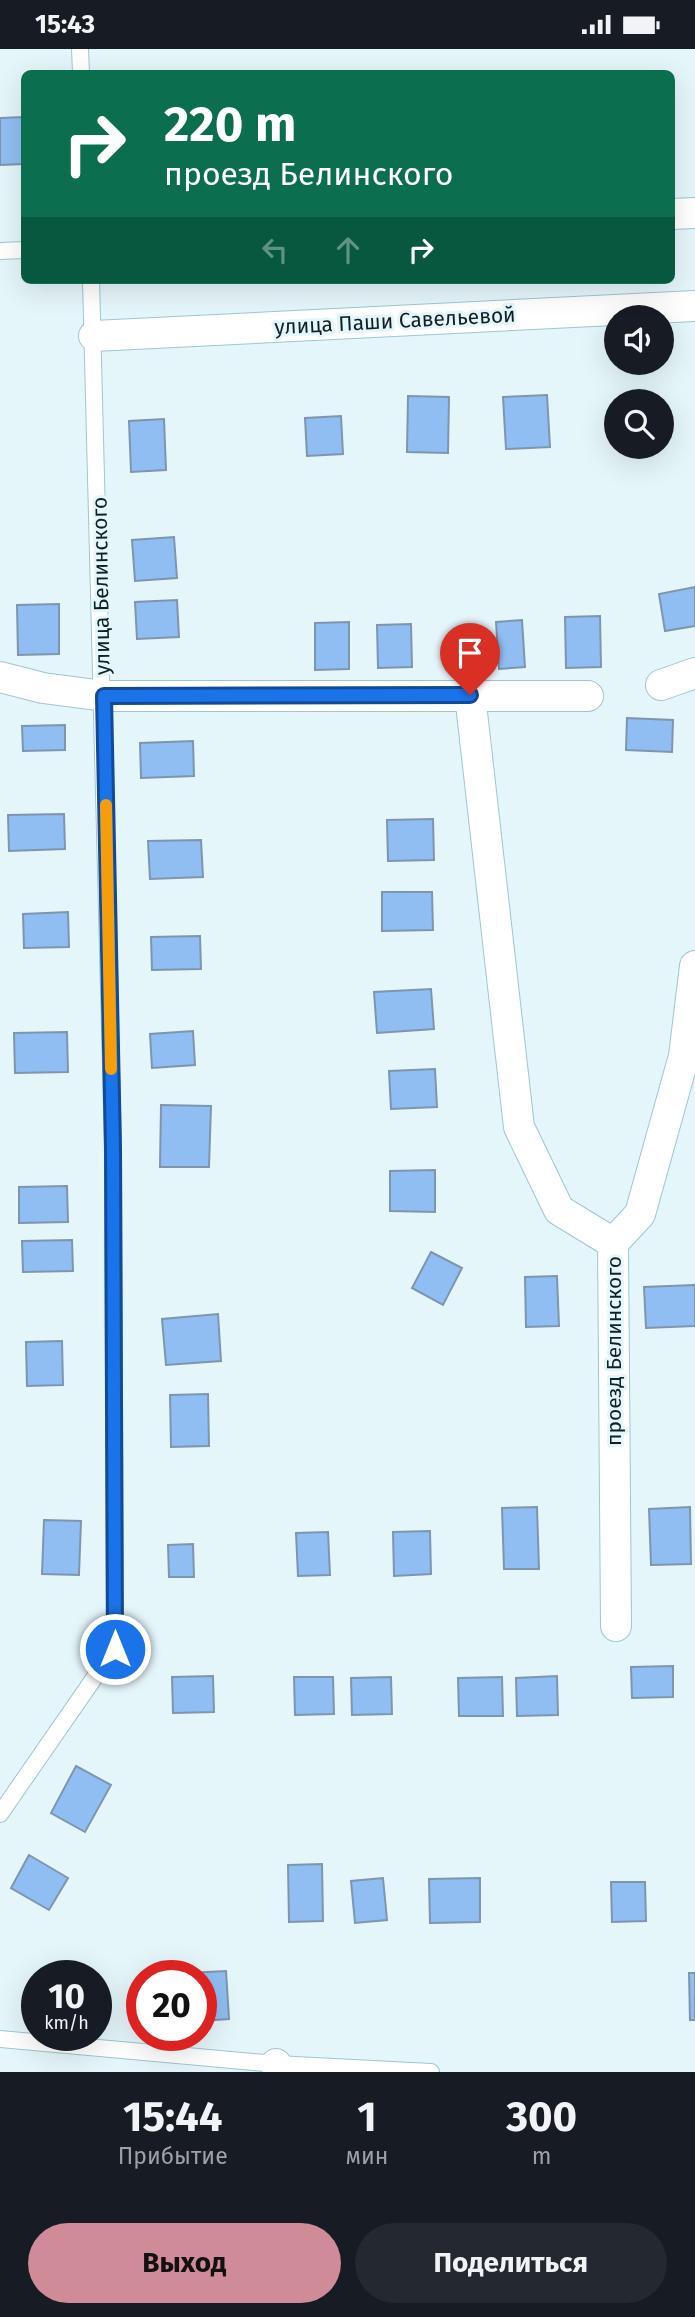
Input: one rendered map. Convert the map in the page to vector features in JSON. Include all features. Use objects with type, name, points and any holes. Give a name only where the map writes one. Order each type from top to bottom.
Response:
[{"type":"street","points":[[675,214],[695,213]]},
{"type":"street","name":"улица Паши Савельевой","points":[[94,336],[695,306]]},
{"type":"street","points":[[661,685],[695,673]]},
{"type":"street","points":[[0,677],[43,688],[104,696],[588,696]]},
{"type":"street","points":[[470,695],[519,1127],[559,1210],[613,1243]]},
{"type":"street","name":"проезд Белинского","points":[[616,1626],[613,1243],[639,1214],[684,1056],[695,966]]},
{"type":"lane","points":[[80,49],[82,70]]},
{"type":"lane","points":[[0,251],[21,250]]},
{"type":"lane","name":"улица Белинского","points":[[0,1814],[115,1649],[113,1148],[104,696],[91,284]]},
{"type":"lane","points":[[0,2039],[277,2068],[430,2072]]},
{"type":"building","points":[[21,117],[21,164],[0,165],[0,118]]},
{"type":"building","points":[[547,395],[550,447],[506,449],[503,397]]},
{"type":"building","points":[[408,396],[449,397],[448,453],[407,452]]},
{"type":"building","points":[[341,416],[343,454],[307,456],[305,418]]},
{"type":"building","points":[[164,419],[166,470],[131,472],[129,421]]},
{"type":"building","points":[[174,537],[177,578],[135,581],[132,540]]},
{"type":"building","points":[[695,587],[695,626],[665,631],[659,594]]},
{"type":"building","points":[[177,600],[179,637],[137,639],[135,602]]},
{"type":"building","points":[[59,604],[59,654],[18,655],[17,605]]},
{"type":"building","points":[[600,616],[601,667],[566,668],[565,617]]},
{"type":"building","points":[[522,620],[525,667],[499,669],[496,622]]},
{"type":"building","points":[[349,622],[349,669],[315,670],[315,623]]},
{"type":"building","points":[[411,624],[412,667],[378,668],[377,625]]},
{"type":"building","points":[[627,718],[673,720],[672,752],[626,750]]},
{"type":"building","points":[[65,725],[65,750],[23,751],[22,726]]},
{"type":"building","points":[[193,741],[194,776],[141,778],[140,743]]},
{"type":"building","points":[[64,814],[65,849],[9,851],[8,815]]},
{"type":"building","points":[[433,819],[434,860],[388,861],[387,820]]},
{"type":"building","points":[[201,840],[203,877],[150,879],[148,841]]},
{"type":"building","points":[[382,892],[432,892],[433,930],[382,931]]},
{"type":"building","points":[[68,912],[69,947],[24,948],[23,914]]},
{"type":"building","points":[[200,936],[201,969],[152,970],[151,937]]},
{"type":"building","points":[[431,989],[434,1029],[377,1033],[374,992]]},
{"type":"building","points":[[193,1031],[195,1065],[152,1068],[150,1034]]},
{"type":"building","points":[[67,1032],[68,1072],[15,1073],[14,1033]]},
{"type":"building","points":[[435,1069],[437,1107],[391,1109],[389,1071]]},
{"type":"building","points":[[161,1105],[211,1106],[209,1167],[160,1167]]},
{"type":"building","points":[[435,1170],[435,1212],[390,1211],[390,1171]]},
{"type":"building","points":[[67,1186],[68,1222],[19,1223],[19,1187]]},
{"type":"building","points":[[72,1240],[73,1271],[23,1272],[22,1241]]},
{"type":"building","points":[[431,1252],[462,1268],[443,1305],[412,1288]]},
{"type":"building","points":[[557,1276],[559,1326],[526,1327],[525,1277]]},
{"type":"building","points":[[695,1285],[695,1326],[646,1328],[644,1287]]},
{"type":"building","points":[[218,1314],[221,1361],[166,1365],[162,1319]]},
{"type":"building","points":[[62,1341],[63,1385],[27,1386],[26,1342]]},
{"type":"building","points":[[208,1394],[209,1446],[171,1447],[170,1395]]},
{"type":"building","points":[[537,1507],[539,1569],[504,1569],[502,1508]]},
{"type":"building","points":[[690,1507],[691,1564],[651,1565],[649,1509]]},
{"type":"building","points":[[44,1520],[81,1521],[79,1575],[42,1574]]},
{"type":"building","points":[[430,1531],[431,1574],[394,1576],[393,1532]]},
{"type":"building","points":[[328,1532],[330,1575],[298,1576],[296,1533]]},
{"type":"building","points":[[193,1544],[194,1577],[169,1577],[168,1545]]},
{"type":"building","points":[[673,1666],[673,1697],[632,1698],[631,1667]]},
{"type":"building","points":[[213,1676],[214,1712],[173,1713],[172,1677]]},
{"type":"building","points":[[557,1676],[558,1715],[517,1716],[516,1678]]},
{"type":"building","points":[[294,1677],[333,1677],[334,1714],[295,1715]]},
{"type":"building","points":[[391,1677],[392,1714],[352,1715],[351,1678]]},
{"type":"building","points":[[502,1677],[503,1716],[459,1716],[458,1678]]},
{"type":"building","points":[[76,1766],[111,1785],[85,1832],[51,1813]]},
{"type":"building","points":[[29,1855],[68,1878],[49,1910],[11,1888]]},
{"type":"building","points":[[322,1864],[323,1921],[289,1922],[288,1865]]},
{"type":"building","points":[[383,1878],[387,1920],[355,1923],[351,1881]]},
{"type":"building","points":[[480,1878],[480,1922],[430,1923],[429,1879]]},
{"type":"building","points":[[611,1882],[645,1882],[646,1921],[612,1922]]},
{"type":"building","points":[[217,1971],[226,1971],[229,2019],[217,2020]]},
{"type":"building","points":[[689,1973],[695,1973],[695,2020],[690,2020]]},
{"type":"slow traffic","points":[[106,805],[111,1069]]},
{"type":"route","points":[[115,1649],[113,1148],[104,696],[470,695]]}]
